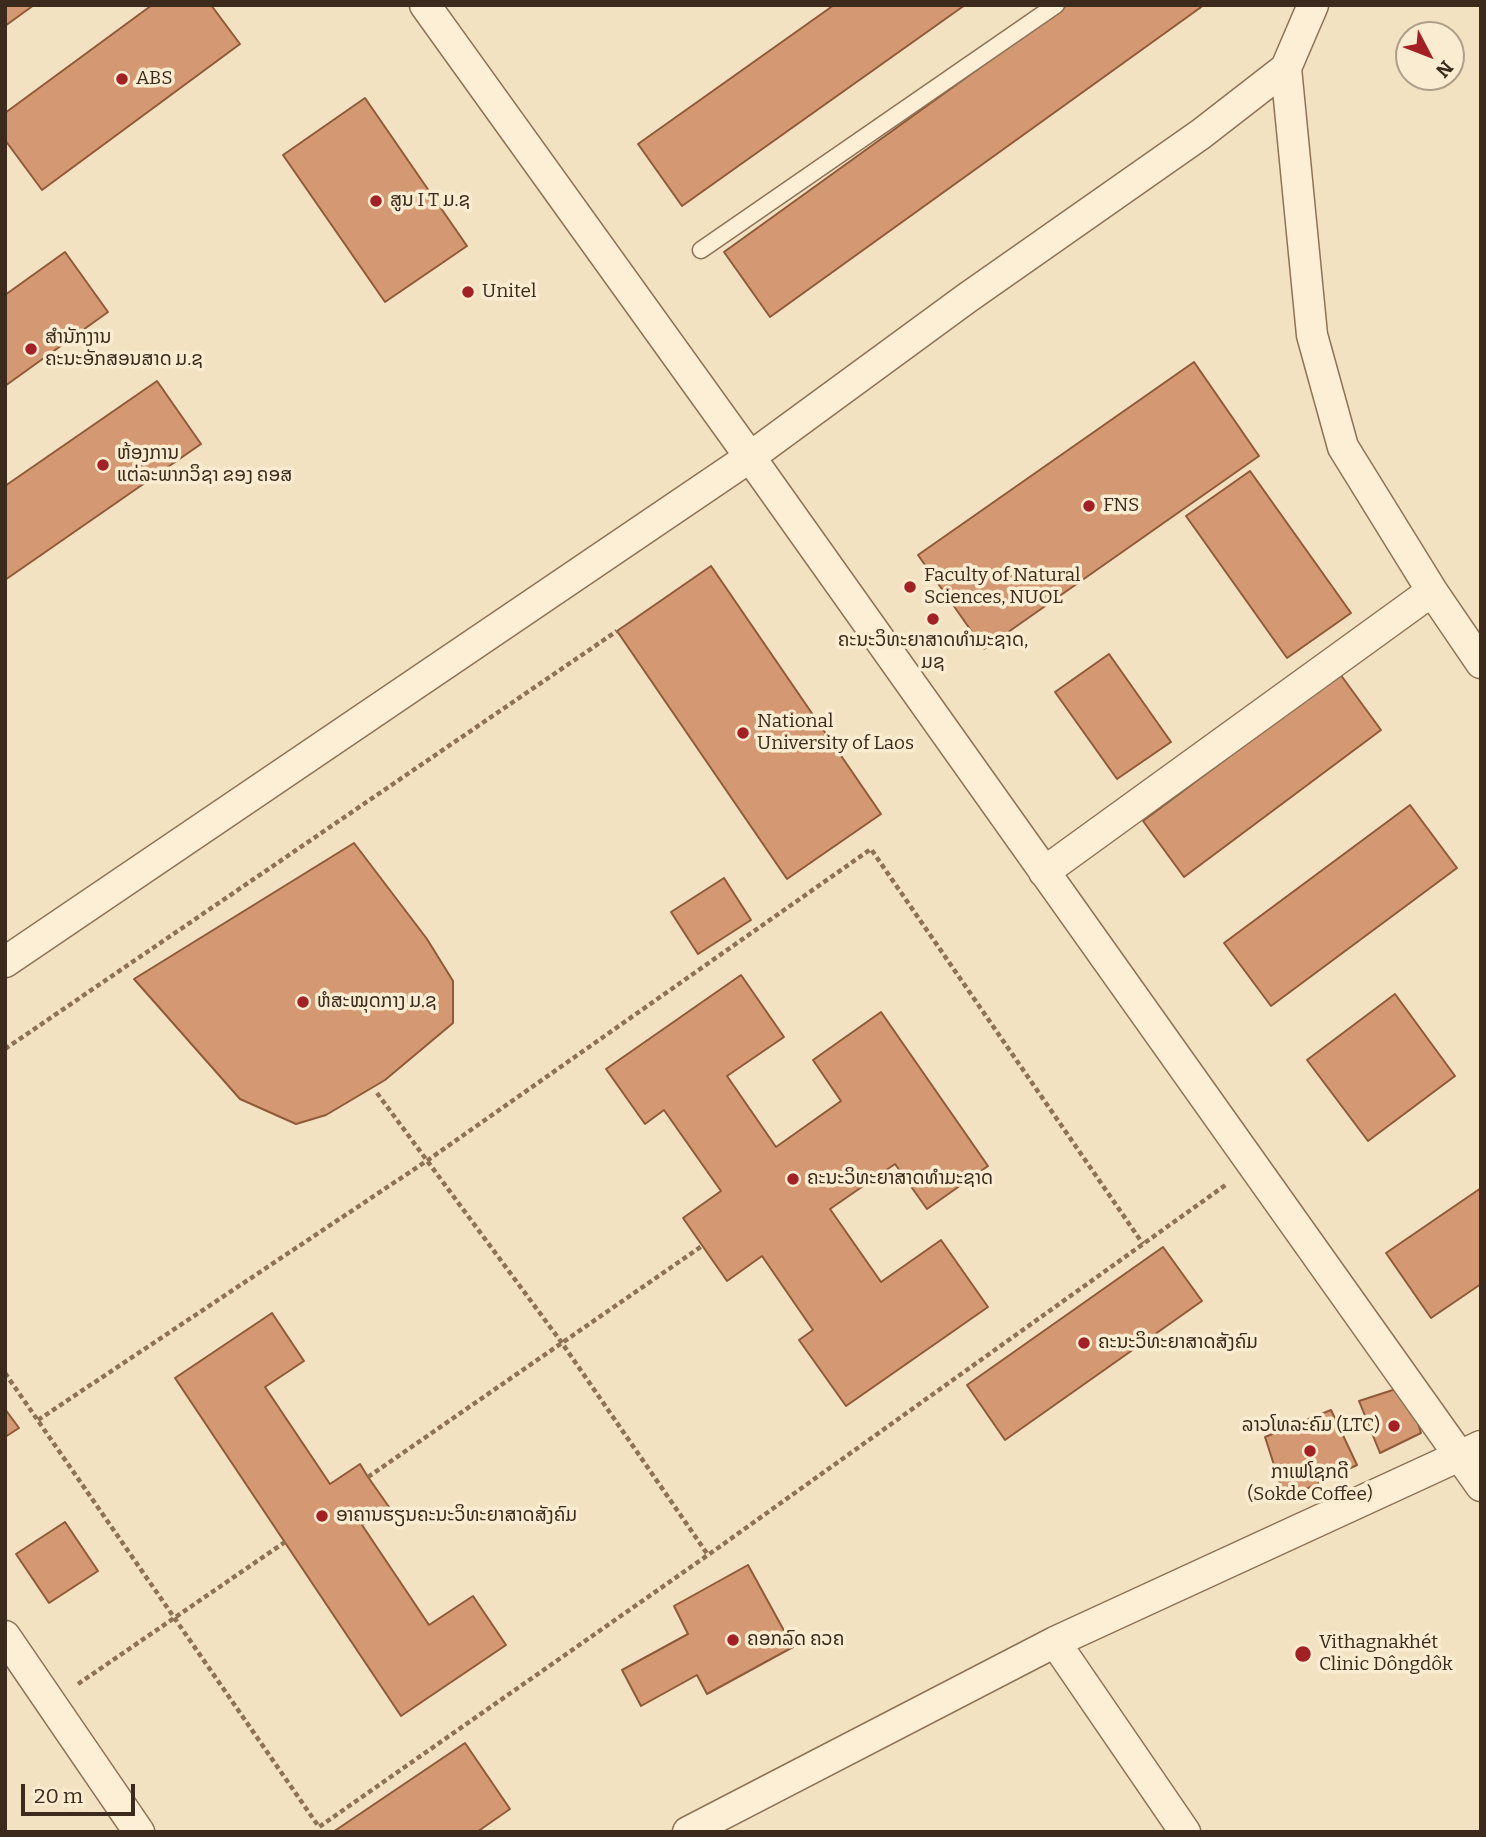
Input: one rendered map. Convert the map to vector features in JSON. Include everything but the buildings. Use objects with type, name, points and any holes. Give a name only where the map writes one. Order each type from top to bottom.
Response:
[{"type":"street","points":[[425,5],[1254,1165],[1470,1451],[1481,1486]]},
{"type":"street","points":[[1313,5],[1286,68],[1312,335],[1343,447],[1432,591],[1481,663]]},
{"type":"street","points":[[5,962],[750,457],[967,298],[1201,134],[1286,68]]},
{"type":"street","points":[[1044,872],[1432,591]]},
{"type":"street","points":[[688,1832],[1055,1642],[1470,1451]]},
{"type":"street","points":[[5,1636],[139,1832]]},
{"type":"street","points":[[1055,1642],[1185,1832]]},
{"type":"lane","points":[[701,250],[1056,5]]},
{"type":"path","points":[[5,1049],[617,631]]},
{"type":"path","points":[[38,1420],[428,1160],[872,849],[1143,1244]]},
{"type":"path","points":[[377,1093],[562,1343],[708,1555]]},
{"type":"path","points":[[5,1373],[320,1827],[708,1555],[1254,1165]]},
{"type":"path","points":[[368,1477],[702,1246]]},
{"type":"path","points":[[51,1703],[285,1542]]},
{"type":"place","name":"ABS","points":[[122,79]]},
{"type":"place","name":"ສູນ I T ມ.ຊ","points":[[376,201]]},
{"type":"place","name":"Unitel","points":[[468,292]]},
{"type":"place","name":"ສໍານັກງານ ຄະນະອັກສອນສາດ ມ.ຊ","points":[[31,349]]},
{"type":"place","name":"ຫ້ອງການ ແຕ່ລະພາກວິຊາ ຂອງ ຄອສ","points":[[103,465]]},
{"type":"place","name":"FNS","points":[[1089,506]]},
{"type":"place","name":"Faculty of Natural Sciences, NUOL","points":[[910,587]]},
{"type":"place","name":"ຄະນະວິທະຍາສາດທໍາມະຊາດ, ມຊ","points":[[933,619]]},
{"type":"place","name":"National University of Laos","points":[[743,733]]},
{"type":"place","name":"ຫໍສະໝຸດກາງ ມ.ຊ","points":[[303,1002]]},
{"type":"place","name":"ຄະນະວິທະຍາສາດທຳມະຊາດ","points":[[793,1179]]},
{"type":"place","name":"ຄະນະວິທະຍາສາດສັງຄົມ","points":[[1084,1343]]},
{"type":"place","name":"ລາວໂທລະຄົມ (LTC)","points":[[1394,1426]]},
{"type":"place","name":"ກາເຟໂຊກດີ (Sokde Coffee)","points":[[1310,1451]]},
{"type":"place","name":"ອາຄານຮຽນຄະນະວິທະຍາສາດສັງຄົມ","points":[[322,1516]]},
{"type":"place","name":"ຄອກລົດ ຄວຄ","points":[[733,1640]]},
{"type":"place","name":"Vithagnakhét Clinic Dôngdôk","points":[[1303,1654]]}]
